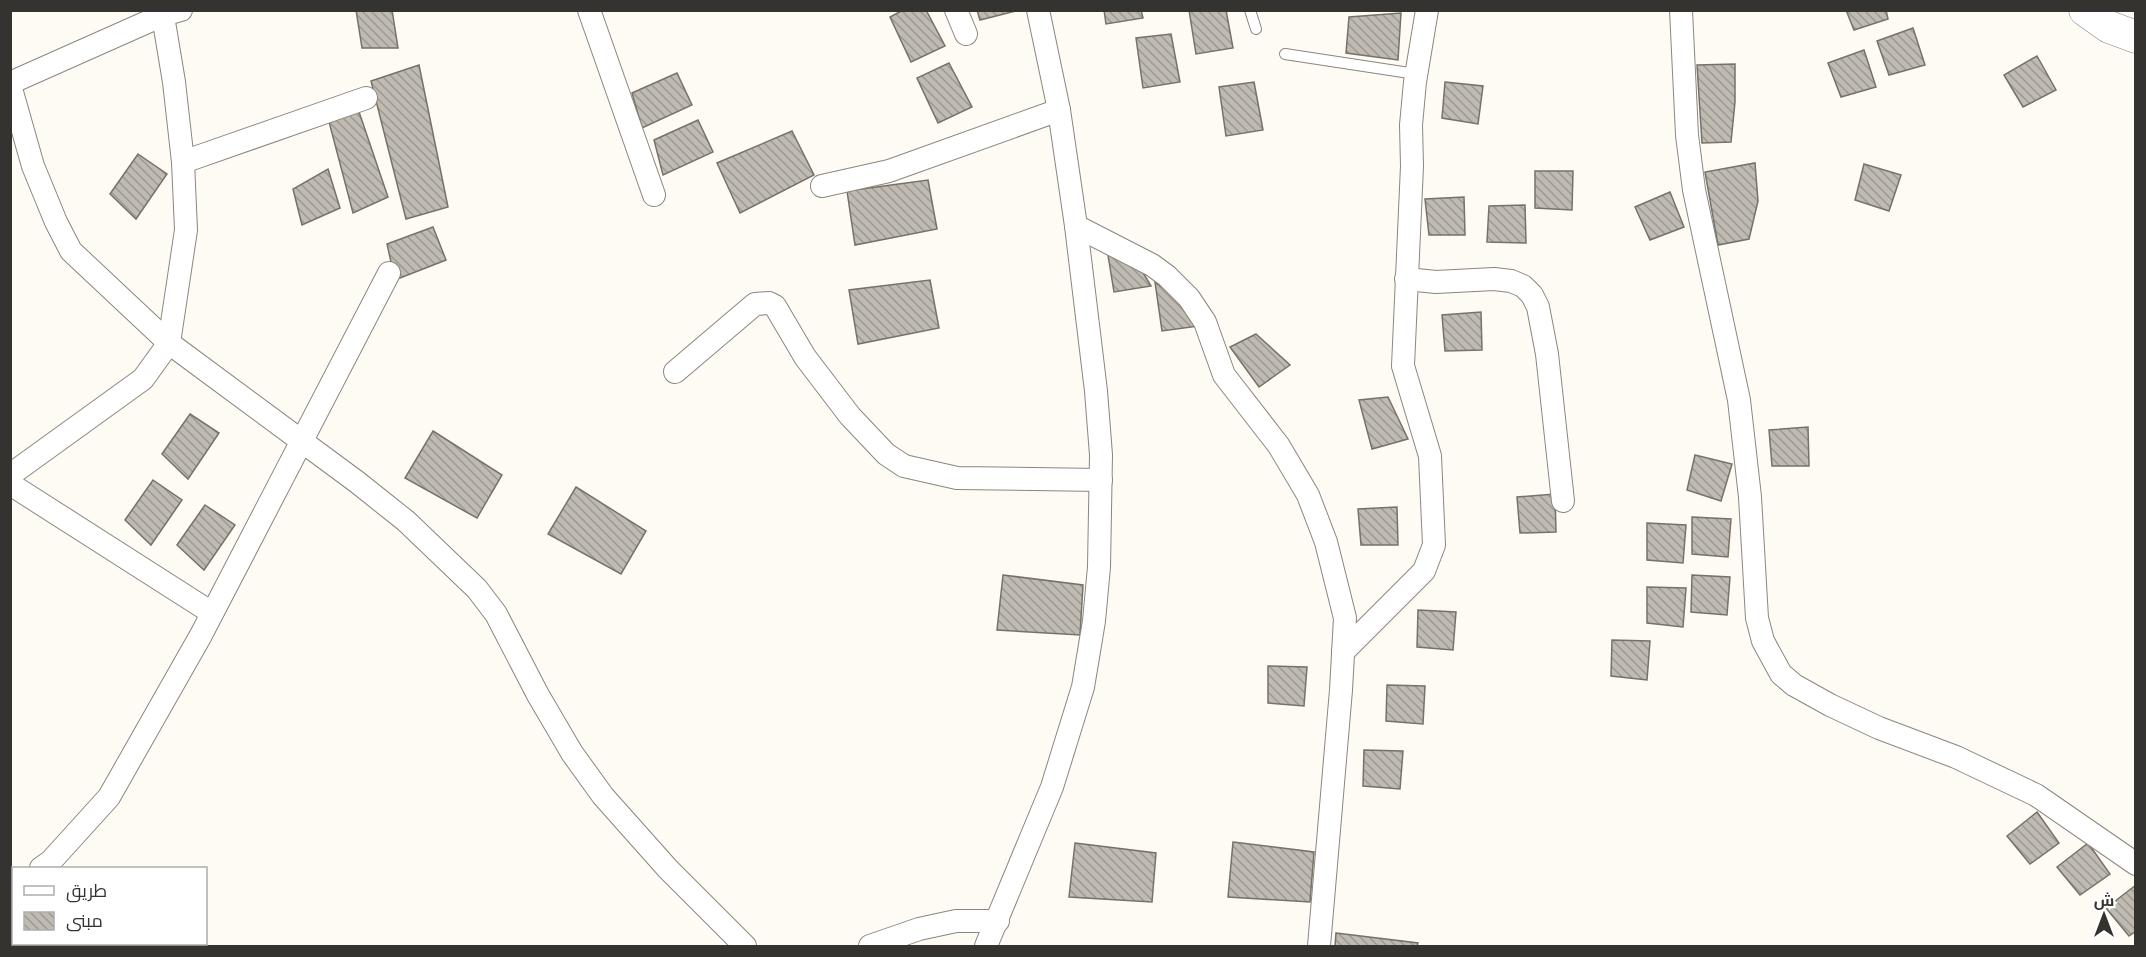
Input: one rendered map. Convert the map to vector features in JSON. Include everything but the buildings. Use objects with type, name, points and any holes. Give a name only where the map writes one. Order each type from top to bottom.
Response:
[{"type":"main road","points":[[2085,10],[2109,27],[2136,37]]},
{"type":"main road","points":[[2125,10],[2136,14]]},
{"type":"street","points":[[589,10],[654,195]]},
{"type":"street","points":[[956,10],[966,34]]},
{"type":"street","points":[[986,946],[1052,787],[1083,687],[1094,621],[1099,567],[1101,480],[1096,391],[1059,110],[1038,10]]},
{"type":"street","points":[[1343,652],[1424,571],[1434,545],[1430,456],[1403,366],[1413,166],[1411,125],[1416,74],[1427,10]]},
{"type":"street","points":[[1681,10],[1687,135],[1694,190],[1739,400],[1749,487],[1757,618],[1763,641],[1781,674],[1794,685],[1879,728],[1956,757],[2036,795],[2136,864]]},
{"type":"street","points":[[10,475],[142,380],[169,343],[186,230],[183,162],[168,12],[10,84],[33,166],[56,222],[71,251],[169,343],[406,521],[477,589],[496,614],[538,695],[572,753],[603,796],[668,869],[745,946]]},
{"type":"street","points":[[183,162],[366,98]]},
{"type":"street","points":[[822,186],[889,171],[1059,110]]},
{"type":"street","points":[[1076,226],[1152,265],[1167,276],[1201,313],[1224,375],[1278,446],[1308,495],[1326,542],[1345,618],[1319,946]]},
{"type":"street","points":[[42,867],[51,861],[109,797],[212,613],[389,273]]},
{"type":"street","points":[[1406,279],[1436,282],[1494,279],[1511,281],[1523,286],[1532,295],[1538,307],[1544,333],[1563,501]]},
{"type":"street","points":[[675,372],[754,304],[769,303],[775,306],[805,357],[850,416],[886,454],[904,466],[957,478],[1101,480]]},
{"type":"street","points":[[10,484],[212,613]]},
{"type":"street","points":[[870,946],[919,929],[956,921],[998,921]]},
{"type":"lane","points":[[1250,10],[1256,30]]},
{"type":"lane","points":[[1285,54],[1416,74]]}]
